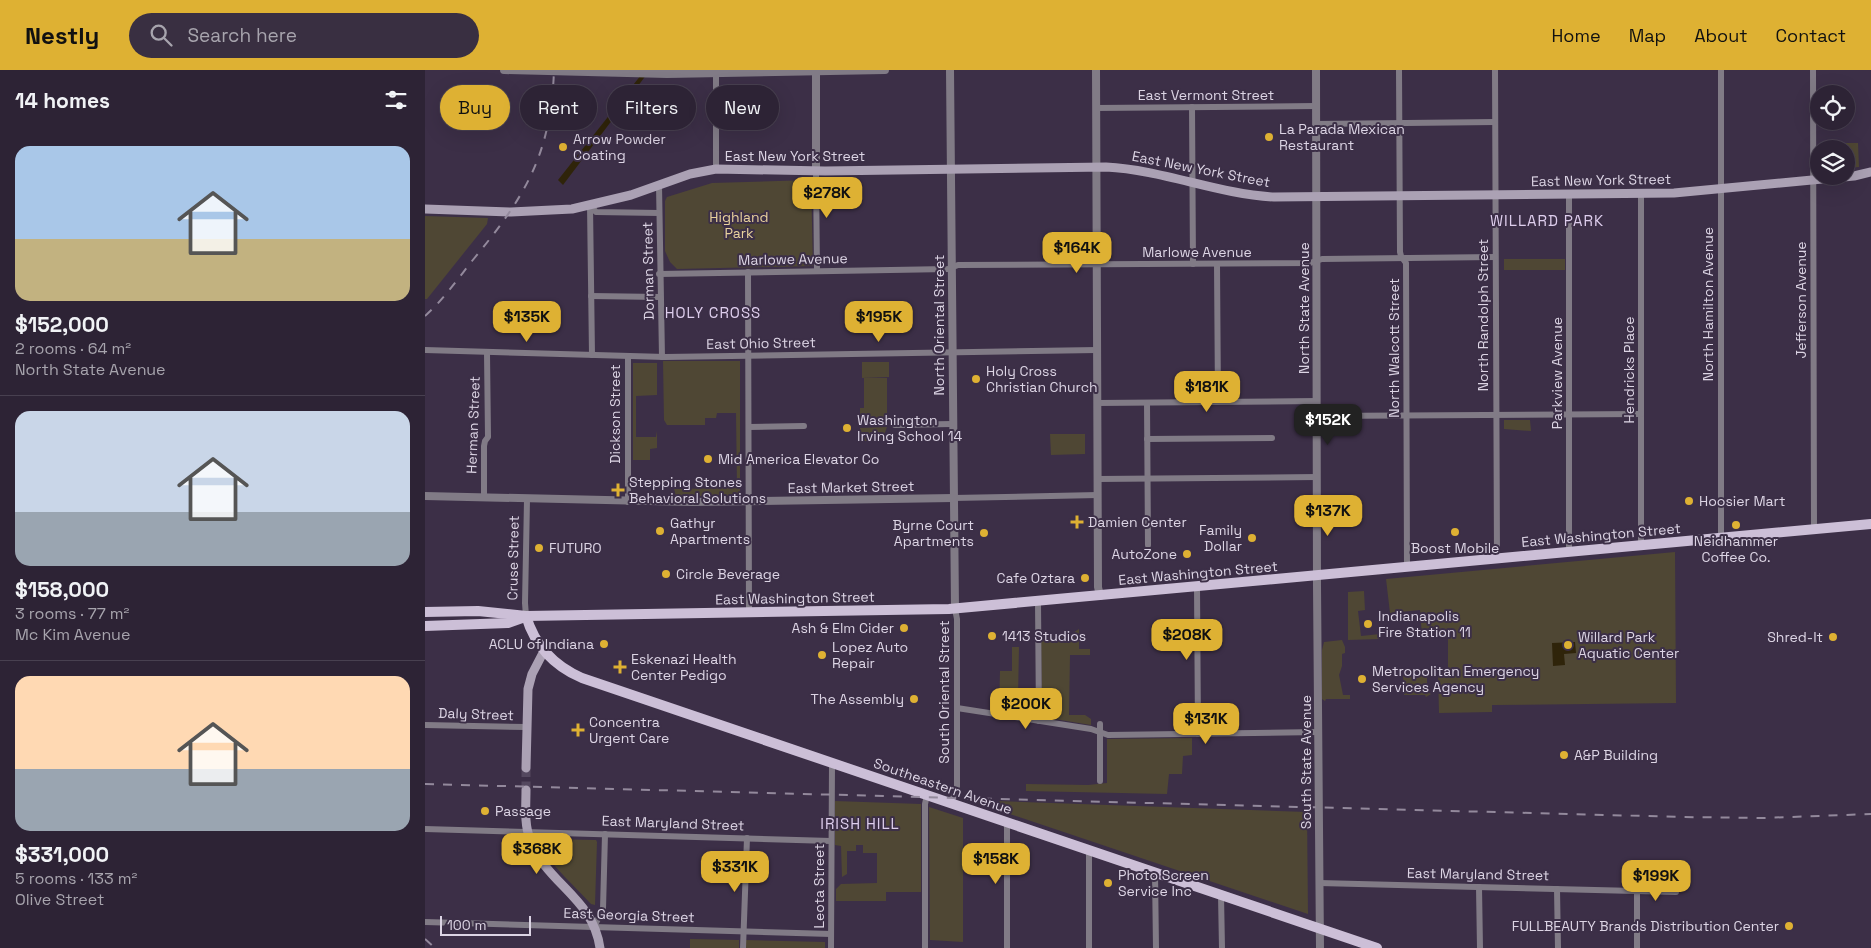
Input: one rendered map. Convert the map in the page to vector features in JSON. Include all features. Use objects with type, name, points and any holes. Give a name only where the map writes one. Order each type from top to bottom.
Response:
[{"type":"main road","name":"East New York Street","points":[[425,209],[566,210],[631,195],[690,174],[717,169],[816,171],[1096,167],[1139,169],[1256,196],[1641,194],[1674,193],[1810,180]]},
{"type":"main road","name":"East New York Street","points":[[1855,174],[1871,172]]},
{"type":"main road","name":"East Washington Street","points":[[425,612],[478,611],[526,616],[955,609],[1871,524]]},
{"type":"main road","name":"East Washington Street","points":[[425,626],[508,623],[526,616]]},
{"type":"main road","name":"Southeastern Avenue","points":[[526,616],[531,631],[544,651],[558,665],[582,678],[1377,948]]},
{"type":"main road","points":[[526,768],[529,683],[534,668],[544,651]]},
{"type":"main road","points":[[526,790],[527,831],[539,859],[580,903],[594,927],[599,948]]},
{"type":"street","points":[[504,70],[639,74],[885,70]]},
{"type":"street","points":[[816,70],[817,271]]},
{"type":"street","name":"North Oriental Street","points":[[950,70],[955,609]]},
{"type":"street","points":[[1096,70],[1097,403],[1100,596]]},
{"type":"street","name":"North State Avenue","points":[[1316,70],[1317,576]]},
{"type":"street","name":"North Walcott Street","points":[[1399,70],[1400,255],[1406,263],[1407,568]]},
{"type":"street","name":"North Randolph Street","points":[[1495,70],[1497,559]]},
{"type":"street","name":"North Hamilton Avenue","points":[[1721,70],[1721,538]]},
{"type":"street","name":"Jefferson Avenue","points":[[1813,70],[1813,140]]},
{"type":"street","points":[[716,72],[717,169]]},
{"type":"street","name":"East Vermont Street","points":[[1096,108],[1316,106]]},
{"type":"street","points":[[1192,107],[1193,264]]},
{"type":"street","points":[[1316,124],[1495,122]]},
{"type":"street","name":"Dorman Street","points":[[659,185],[659,274],[662,357]]},
{"type":"street","name":"Jefferson Avenue","points":[[1813,185],[1814,529]]},
{"type":"street","name":"Parkview Avenue","points":[[1569,194],[1569,552]]},
{"type":"street","name":"Hendricks Place","points":[[1641,194],[1641,546]]},
{"type":"street","name":"East New York Street","points":[[590,206],[596,212],[659,213]]},
{"type":"street","name":"Dickson Street","points":[[590,206],[593,356]]},
{"type":"street","name":"Marlowe Avenue","points":[[659,274],[952,268],[958,265],[1310,263],[1322,259],[1495,257]]},
{"type":"street","points":[[1217,264],[1217,402]]},
{"type":"street","points":[[748,272],[749,612]]},
{"type":"street","points":[[591,296],[660,297]]},
{"type":"street","name":"East Ohio Street","points":[[425,350],[662,357],[1097,350]]},
{"type":"street","name":"Herman Street","points":[[484,498],[485,441],[488,437],[487,352]]},
{"type":"street","name":"Dickson Street","points":[[628,356],[628,502]]},
{"type":"street","points":[[1097,403],[1317,401]]},
{"type":"street","points":[[1147,403],[1148,544]]},
{"type":"street","points":[[1317,416],[1641,414]]},
{"type":"street","points":[[895,425],[952,424]]},
{"type":"street","points":[[749,427],[804,426]]},
{"type":"street","points":[[1147,439],[1272,438]]},
{"type":"street","points":[[1098,479],[1317,477]]},
{"type":"street","name":"East Market Street","points":[[425,496],[628,502],[1098,495]]},
{"type":"street","name":"Cruse Street","points":[[526,616],[527,500]]},
{"type":"street","name":"South State Avenue","points":[[1317,576],[1320,948]]},
{"type":"street","points":[[1197,587],[1198,734]]},
{"type":"street","points":[[1038,602],[1039,721]]},
{"type":"street","name":"South Oriental Street","points":[[951,803],[957,789],[957,619],[955,609]]},
{"type":"street","points":[[957,708],[1091,729],[1108,735],[1318,732]]},
{"type":"street","points":[[1100,724],[1100,781]]},
{"type":"street","name":"Daly Street","points":[[425,725],[526,728]]},
{"type":"street","name":"Leota Street","points":[[831,948],[832,764]]},
{"type":"street","points":[[925,948],[925,804],[927,796]]},
{"type":"street","points":[[1007,822],[1007,948]]},
{"type":"street","name":"East Maryland Street","points":[[425,828],[831,841]]},
{"type":"street","points":[[594,927],[603,909],[605,834]]},
{"type":"street","points":[[743,948],[747,838]]},
{"type":"street","points":[[1089,850],[1089,948]]},
{"type":"street","points":[[1155,873],[1156,948]]},
{"type":"street","name":"East Maryland Street","points":[[1319,883],[1677,892]]},
{"type":"street","points":[[1479,887],[1479,948]]},
{"type":"street","points":[[1557,889],[1558,948]]},
{"type":"street","points":[[1637,891],[1637,948]]},
{"type":"street","points":[[1221,895],[1222,948]]},
{"type":"street","name":"East Georgia Street","points":[[425,922],[831,934]]},
{"type":"green space","points":[[1855,143],[1858,143],[1859,167],[1855,167]]},
{"type":"green space","name":"Highland Park","points":[[811,180],[813,266],[677,269],[670,262],[665,251],[665,201],[667,197],[712,183]]},
{"type":"green space","points":[[425,216],[488,218],[487,224],[427,299],[425,299]]},
{"type":"green space","points":[[1504,259],[1565,259],[1565,270],[1504,270]]},
{"type":"green space","points":[[663,361],[740,361],[740,496],[676,496],[674,489],[737,488],[736,413],[717,413],[716,418],[705,418],[705,425],[667,425],[664,420]]},
{"type":"green space","points":[[862,362],[889,362],[889,377],[862,378]]},
{"type":"green space","points":[[633,363],[657,363],[657,395],[636,396],[636,437],[656,437],[657,431],[657,448],[650,449],[650,460],[633,460]]},
{"type":"green space","points":[[864,378],[887,378],[887,425],[860,425],[860,408],[864,408]]},
{"type":"green space","points":[[1504,420],[1530,420],[1531,431],[1504,429]]},
{"type":"green space","points":[[887,427],[882,441],[860,441],[860,428]]},
{"type":"green space","points":[[1050,434],[1085,434],[1085,454],[1051,455]]},
{"type":"green space","points":[[1675,552],[1676,703],[1492,705],[1492,712],[1439,713],[1438,672],[1448,672],[1448,634],[1422,636],[1420,610],[1390,613],[1386,579]]},
{"type":"green space","points":[[1364,591],[1365,610],[1358,611],[1361,636],[1380,634],[1380,639],[1348,640],[1348,592]]},
{"type":"green space","points":[[1079,629],[1079,649],[1090,649],[1090,655],[1070,655],[1069,715],[1085,715],[1091,719],[1091,725],[1042,717],[1041,635],[1068,636]]},
{"type":"green space","points":[[1342,640],[1345,653],[1342,654],[1342,666],[1339,675],[1343,695],[1350,695],[1350,699],[1326,699],[1325,701],[1322,699],[1322,650],[1324,642]]},
{"type":"green space","points":[[1012,647],[1019,647],[1018,698],[1023,699],[1023,714],[999,710],[1000,671],[1012,671]]},
{"type":"green space","points":[[1403,673],[1427,673],[1427,692],[1431,694],[1426,697],[1425,695],[1404,695]]},
{"type":"green space","points":[[1192,738],[1192,755],[1183,756],[1182,774],[1169,774],[1167,794],[1026,791],[1026,784],[1088,785],[1107,783],[1107,739]]},
{"type":"green space","points":[[968,800],[1307,812],[1308,914]]},
{"type":"green space","points":[[835,801],[921,804],[921,892],[886,892],[886,901],[836,901],[836,889],[841,884],[877,883],[877,853],[863,853],[863,845],[856,845],[856,851],[847,851],[847,874],[842,877],[841,846],[835,845]]},
{"type":"green space","points":[[929,807],[963,818],[963,942],[930,940]]},
{"type":"green space","points":[[539,839],[596,840],[595,905],[591,904],[553,864]]},
{"type":"green space","points":[[690,939],[739,940],[739,948],[690,948]]},
{"type":"green space","points":[[745,940],[825,942],[825,948],[745,948]]},
{"type":"shaded area","points":[[645,70],[650,70],[639,85],[633,85]]},
{"type":"shaded area","points":[[607,118],[607,127],[563,185],[558,180]]},
{"type":"shaded area","points":[[1575,642],[1576,653],[1564,654],[1565,665],[1553,666],[1552,643]]},
{"type":"tunnel","points":[[526,768],[526,790]]},
{"type":"railway","points":[[425,316],[444,297],[491,238],[507,216],[532,173],[541,151],[547,127],[552,100],[554,70]]},
{"type":"railway","points":[[425,784],[1683,817],[1763,818],[1871,814]]},
{"type":"railway","points":[[425,939],[435,948]]},
{"type":"place","name":"La Parada Mexican Restaurant","points":[[1269,137]]},
{"type":"place","name":"Arrow Powder Coating","points":[[563,147]]},
{"type":"place","name":"Holy Cross Christian Church","points":[[976,379]]},
{"type":"place","name":"Washington Irving School 14","points":[[847,428]]},
{"type":"place","name":"Mid America Elevator Co","points":[[708,459]]},
{"type":"place","name":"Stepping Stones Behavioral Solutions","points":[[618,490]]},
{"type":"place","name":"Hoosier Mart","points":[[1689,501]]},
{"type":"place","name":"Damien Center","points":[[1077,522]]},
{"type":"place","name":"Neidhammer Coffee Co.","points":[[1736,525]]},
{"type":"place","name":"Gathyr Apartments","points":[[660,531]]},
{"type":"place","name":"Boost Mobile","points":[[1455,532]]},
{"type":"place","name":"Byrne Court Apartments","points":[[984,533]]},
{"type":"place","name":"Family Dollar","points":[[1252,538]]},
{"type":"place","name":"FUTURO","points":[[539,548]]},
{"type":"place","name":"AutoZone","points":[[1187,554]]},
{"type":"place","name":"Circle Beverage","points":[[666,574]]},
{"type":"place","name":"Cafe Oztara","points":[[1085,578]]},
{"type":"place","name":"Indianapolis Fire Station 11","points":[[1368,624]]},
{"type":"place","name":"Ash & Elm Cider","points":[[904,628]]},
{"type":"place","name":"1413 Studios","points":[[992,636]]},
{"type":"place","name":"Shred-It","points":[[1833,637]]},
{"type":"place","name":"ACLU of Indiana","points":[[604,644]]},
{"type":"place","name":"Willard Park Aquatic Center","points":[[1568,645]]},
{"type":"place","name":"Lopez Auto Repair","points":[[822,655]]},
{"type":"place","name":"Eskenazi Health Center Pedigo","points":[[620,667]]},
{"type":"place","name":"Metropolitan Emergency Services Agency","points":[[1362,679]]},
{"type":"place","name":"The Assembly","points":[[914,699]]},
{"type":"place","name":"Concentra Urgent Care","points":[[578,730]]},
{"type":"place","name":"A&P Building","points":[[1564,755]]},
{"type":"place","name":"Passage","points":[[485,811]]},
{"type":"place","name":"Photo Screen Service Inc","points":[[1108,883]]},
{"type":"place","name":"FULLBEAUTY Brands Distribution Center","points":[[1789,926]]},
{"type":"district","name":"WILLARD PARK","points":[[1547,221]]},
{"type":"district","name":"HOLY CROSS","points":[[713,313]]},
{"type":"district","name":"IRISH HILL","points":[[860,824]]}]
